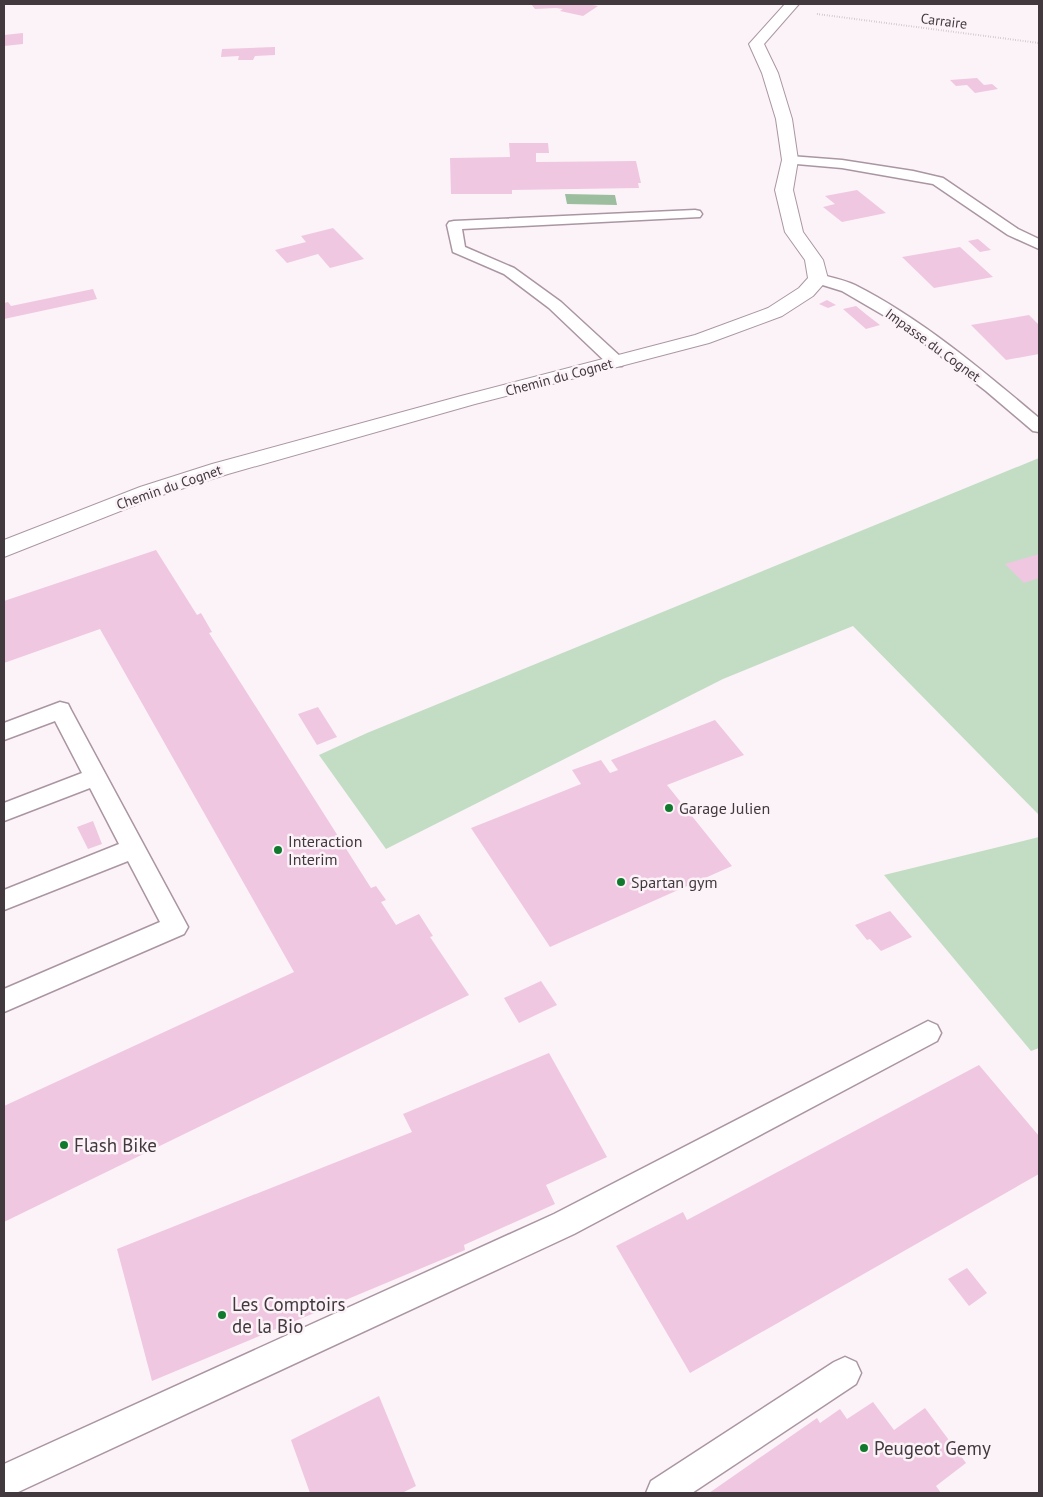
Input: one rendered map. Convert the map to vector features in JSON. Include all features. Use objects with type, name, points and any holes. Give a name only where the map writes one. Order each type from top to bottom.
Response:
[{"type":"street","points":[[789,6],[756,44],[770,73],[784,119],[790,160],[784,190],[794,232],[814,260],[818,279]]},
{"type":"street","name":"Chemin du Cognet","points":[[4,549],[148,492],[220,470],[468,400],[702,339],[774,312],[806,292],[818,279]]},
{"type":"lane","points":[[790,160],[842,164],[913,175],[938,181],[1013,232],[1039,245]]},
{"type":"lane","points":[[616,362],[555,304],[509,271],[458,250],[454,225],[696,214]]},
{"type":"lane","name":"Impasse du Cognet","points":[[818,279],[848,288],[908,323],[992,387],[1039,427]]},
{"type":"lane","points":[[4,732],[60,710],[175,927],[4,1001]]},
{"type":"lane","points":[[4,812],[95,776]]},
{"type":"lane","points":[[4,900],[133,849]]},
{"type":"lane","points":[[4,1481],[564,1224],[928,1033]]},
{"type":"lane","points":[[663,1493],[845,1372]]},
{"type":"path","name":"Carraire","points":[[789,6],[1039,43]]},
{"type":"shaded area","points":[[565,194],[615,195],[617,205],[567,204]]},
{"type":"shaded area","points":[[1039,458],[1039,815],[853,626],[723,679],[386,849],[319,755],[367,733]]},
{"type":"shaded area","points":[[1039,837],[1039,1048],[1031,1051],[884,875]]},
{"type":"building","points":[[531,4],[587,4],[598,6],[583,16],[560,11],[563,9],[535,9]]},
{"type":"building","points":[[23,33],[23,44],[4,46],[4,35]]},
{"type":"building","points":[[275,47],[275,55],[255,56],[253,60],[238,60],[239,56],[221,57],[222,49]]},
{"type":"building","points":[[977,78],[984,85],[992,84],[998,89],[975,93],[967,85],[956,86],[950,80]]},
{"type":"building","points":[[509,143],[548,143],[549,153],[536,153],[536,162],[636,161],[641,183],[638,183],[639,188],[512,190],[512,194],[451,194],[450,158],[510,157]]},
{"type":"building","points":[[857,190],[886,213],[842,222],[823,207],[835,204],[825,196]]},
{"type":"building","points":[[333,228],[364,259],[330,268],[318,254],[287,263],[275,250],[306,242],[301,236]]},
{"type":"building","points":[[978,239],[991,250],[980,252],[968,241]]},
{"type":"building","points":[[960,247],[993,277],[934,288],[902,257]]},
{"type":"building","points":[[93,289],[97,299],[4,319],[4,303],[8,302],[11,306]]},
{"type":"building","points":[[827,300],[836,305],[828,308],[819,304]]},
{"type":"building","points":[[856,306],[880,325],[866,329],[843,309]]},
{"type":"building","points":[[1029,315],[1039,325],[1039,354],[1006,360],[971,325]]},
{"type":"building","points":[[156,550],[197,615],[201,613],[212,632],[209,633],[371,888],[376,886],[386,900],[381,902],[396,925],[419,914],[433,936],[430,937],[469,995],[4,1222],[4,1106],[294,972],[100,629],[4,663],[4,601]]},
{"type":"building","points":[[1039,554],[1039,578],[1024,583],[1005,564]]},
{"type":"building","points":[[318,707],[337,737],[317,745],[298,714]]},
{"type":"building","points":[[715,720],[744,755],[667,785],[732,866],[550,947],[471,828],[581,784],[572,770],[601,760],[610,773],[618,770],[611,760]]},
{"type":"building","points":[[93,821],[102,844],[88,849],[77,827]]},
{"type":"building","points":[[890,911],[912,937],[881,951],[870,939],[867,940],[855,925]]},
{"type":"building","points":[[541,981],[557,1005],[519,1023],[504,998]]},
{"type":"building","name":"Les Comptoirs de la Bio","points":[[549,1053],[607,1157],[546,1185],[555,1204],[464,1245],[465,1250],[152,1381],[117,1249],[412,1132],[403,1114]]},
{"type":"building","points":[[979,1065],[1039,1136],[1039,1174],[690,1373],[616,1246],[683,1212],[687,1220]]},
{"type":"building","points":[[967,1268],[987,1293],[969,1306],[948,1279]]},
{"type":"building","points":[[379,1396],[416,1486],[402,1493],[310,1493],[291,1440]]},
{"type":"building","name":"Peugeot Gemy","points":[[873,1402],[894,1430],[925,1408],[966,1463],[936,1486],[941,1493],[709,1493],[817,1418],[820,1423],[840,1409],[847,1419]]},
{"type":"place","name":"Garage Julien","points":[[669,808]]},
{"type":"place","name":"Interaction Interim","points":[[278,850]]},
{"type":"place","name":"Spartan gym","points":[[621,882]]},
{"type":"place","name":"Flash Bike","points":[[64,1145]]},
{"type":"place","name":"Les Comptoirs de la Bio","points":[[222,1315]]},
{"type":"place","name":"Peugeot Gemy","points":[[864,1448]]}]
